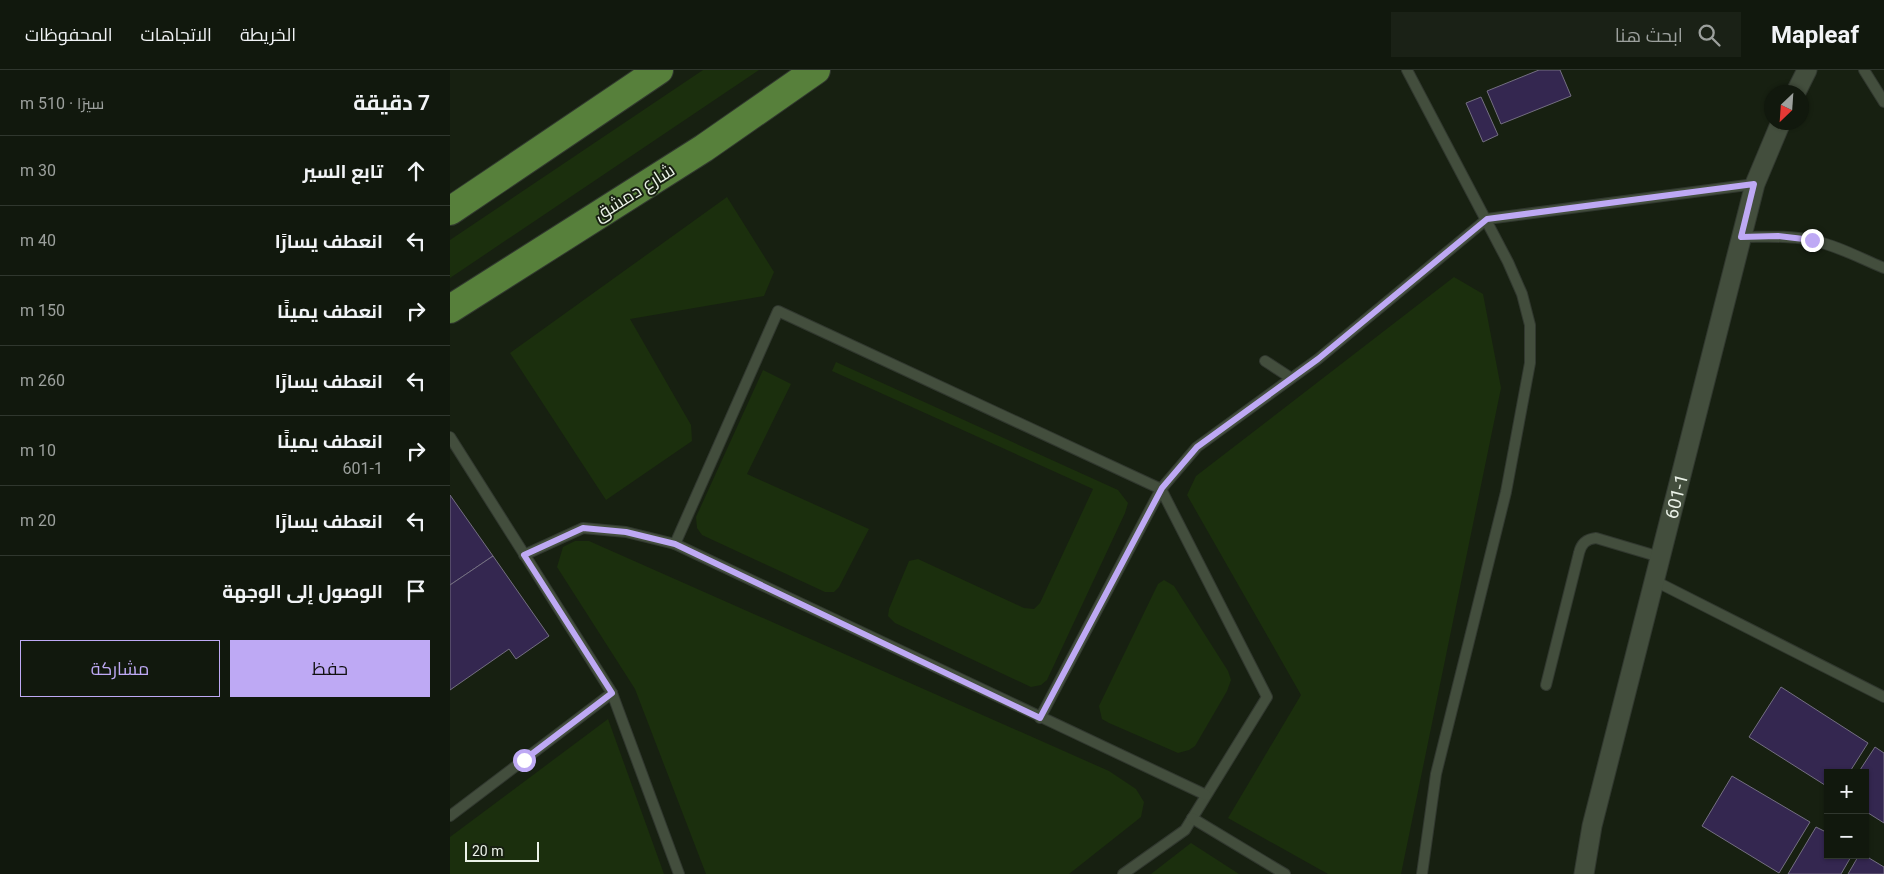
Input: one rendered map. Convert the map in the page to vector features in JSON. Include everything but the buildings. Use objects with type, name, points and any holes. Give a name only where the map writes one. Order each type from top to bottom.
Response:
[{"type":"main road","points":[[450,211],[659,70]]},
{"type":"main road","name":"شارع دمشق","points":[[450,309],[704,148],[816,70]]},
{"type":"street","points":[[1800,85],[1807,70]]},
{"type":"street","name":"601-1","points":[[1584,874],[1592,826],[1754,184],[1778,130]]},
{"type":"lane","points":[[1407,70],[1508,262],[1522,294],[1530,325],[1530,363],[1506,492],[1436,774],[1422,874]]},
{"type":"lane","points":[[1864,70],[1884,102]]},
{"type":"lane","points":[[1040,718],[1162,488],[1197,447],[1318,359],[1487,219],[1754,184]]},
{"type":"lane","points":[[1741,237],[1778,236],[1812,240],[1829,245],[1884,268]]},
{"type":"lane","points":[[675,544],[778,311],[1162,488],[1267,697],[1185,830],[1123,874]]},
{"type":"lane","points":[[1265,361],[1291,378]]},
{"type":"lane","points":[[450,437],[612,693],[679,874]]},
{"type":"lane","points":[[524,555],[583,528],[626,532],[675,544],[1206,795]]},
{"type":"lane","points":[[1546,684],[1580,547],[1584,542],[1596,538],[1660,557]]},
{"type":"lane","points":[[1655,581],[1884,697]]},
{"type":"lane","points":[[450,816],[612,693]]},
{"type":"lane","points":[[1192,818],[1285,874]]},
{"type":"green space","points":[[703,70],[759,70],[450,278],[450,240]]},
{"type":"green space","points":[[727,197],[774,272],[764,296],[630,319],[691,425],[692,441],[606,500],[510,353]]},
{"type":"green space","points":[[1454,277],[1483,294],[1501,388],[1401,874],[1328,874],[1228,818],[1301,695],[1187,495],[1196,476]]},
{"type":"green space","points":[[836,362],[1118,490],[1128,503],[1047,680],[1041,685],[1031,687],[895,623],[888,616],[889,609],[909,561],[918,559],[1024,608],[1034,609],[1040,603],[1093,489],[832,371]]},
{"type":"green space","points":[[763,370],[791,384],[747,474],[869,529],[839,587],[834,592],[825,592],[702,535],[697,528],[696,517]]},
{"type":"green space","points":[[575,541],[589,541],[1109,771],[1136,789],[1144,802],[1141,817],[1069,874],[706,874],[635,689],[557,567],[563,547]]},
{"type":"green space","points":[[1164,580],[1174,586],[1228,671],[1231,680],[1227,691],[1195,746],[1178,753],[1102,719],[1099,706],[1158,584]]},
{"type":"green space","points":[[608,719],[664,874],[450,874],[450,837]]},
{"type":"green space","points":[[1191,843],[1239,874],[1151,874]]},
{"type":"route","points":[[524,760],[612,693],[524,555],[583,528],[626,532],[675,544],[1040,718],[1162,488],[1197,447],[1318,359],[1487,219],[1754,184],[1741,237],[1778,236],[1812,240]]}]
